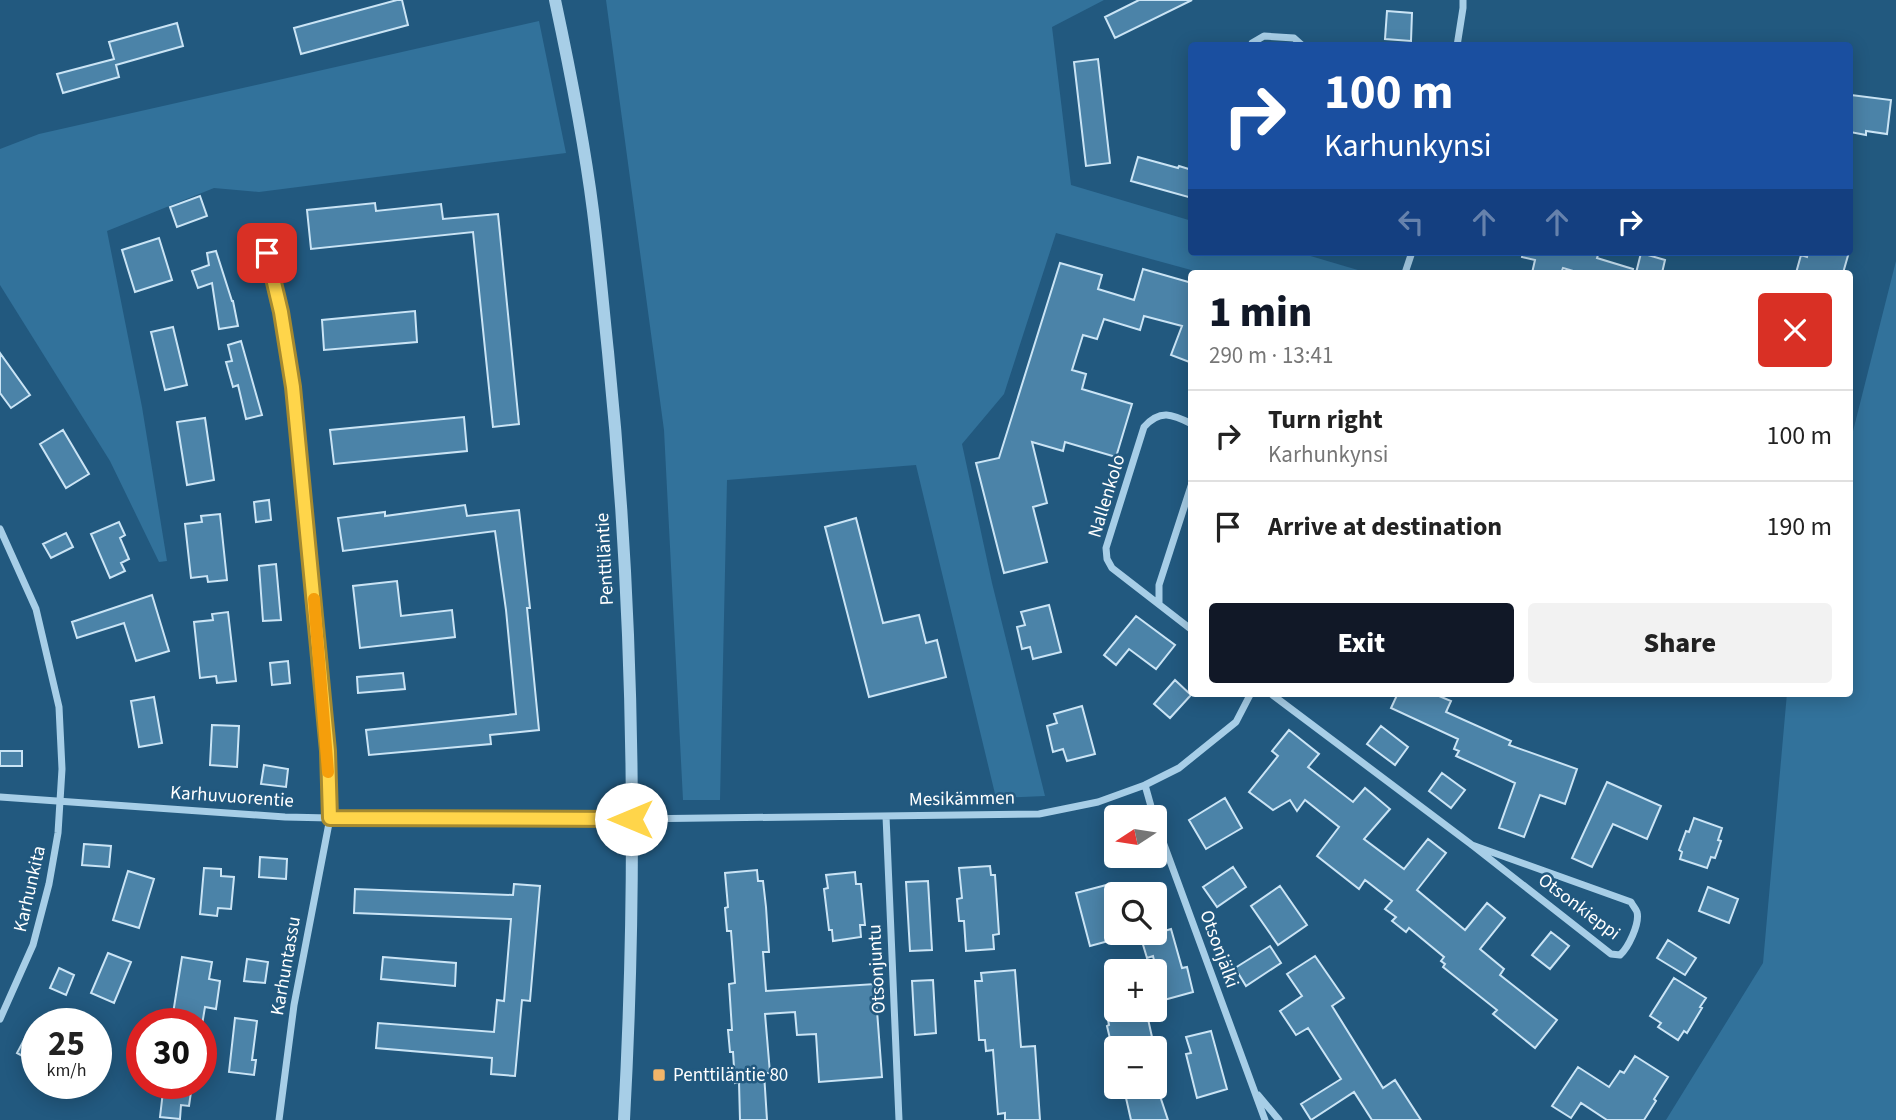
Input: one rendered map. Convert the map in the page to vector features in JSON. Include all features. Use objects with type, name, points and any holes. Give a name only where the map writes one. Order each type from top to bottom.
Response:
[{"type":"street","name":"Penttiläntie","points":[[555,0],[571,74],[593,210],[618,451],[629,639],[633,866],[624,1120]]},
{"type":"street","points":[[1458,42],[1463,0]]},
{"type":"street","points":[[1256,42],[1264,36],[1294,38],[1298,42]]},
{"type":"street","name":"Karhuntassu","points":[[267,253],[281,312],[293,387],[328,751],[330,818],[294,1005],[279,1120]]},
{"type":"street","name":"Nallenkolo","points":[[1188,423],[1163,415],[1152,418],[1144,427],[1106,548],[1107,559],[1112,568],[1188,627]]},
{"type":"street","points":[[1159,603],[1158,585],[1188,495]]},
{"type":"street","name":"Karhunkita","points":[[0,529],[36,609],[59,708],[62,769],[58,833],[49,884],[33,945],[0,1019]]},
{"type":"street","name":"Mesikämmen","points":[[631,819],[1039,814],[1098,802],[1145,785],[1179,768],[1236,722],[1249,697]]},
{"type":"street","name":"Otsonkieppi","points":[[1275,697],[1611,954],[1620,955],[1626,949],[1637,923],[1637,913],[1631,902],[1472,845]]},
{"type":"street","name":"Otsonjälki","points":[[1145,785],[1151,805]]},
{"type":"street","name":"Karhuvuorentie","points":[[0,797],[285,817],[631,819]]},
{"type":"street","name":"Otsonjuntu","points":[[886,816],[900,1120]]},
{"type":"street","name":"Otsonjälki","points":[[1167,851],[1265,1120]]},
{"type":"street","name":"Otsonjälki","points":[[1253,1089],[1279,1120]]},
{"type":"shaded area","points":[[606,0],[1104,0],[1052,27],[1071,185],[1188,220],[1188,256],[1311,256],[1358,270],[1191,270],[1056,233],[1004,394],[962,444],[992,583],[1045,796],[996,798],[916,465],[727,480],[720,800],[683,800],[664,430]]},
{"type":"shaded area","points":[[539,21],[566,153],[259,192],[214,188],[107,231],[142,407],[167,561],[159,562],[110,461],[0,285],[0,149],[39,134]]},
{"type":"shaded area","points":[[1896,261],[1896,1120],[1666,1120],[1763,963],[1787,697],[1853,697],[1853,431]]},
{"type":"building","points":[[402,0],[408,25],[301,54],[294,28]]},
{"type":"building","points":[[1139,0],[1192,0],[1115,38],[1105,17]]},
{"type":"building","points":[[1387,11],[1412,13],[1411,41],[1385,39]]},
{"type":"building","points":[[177,23],[183,46],[116,65],[119,77],[63,93],[57,74],[114,59],[109,42]]},
{"type":"building","points":[[1098,59],[1110,163],[1086,166],[1074,62]]},
{"type":"building","points":[[1853,95],[1891,100],[1887,134],[1866,131],[1866,135],[1853,133]]},
{"type":"building","points":[[1138,157],[1178,168],[1179,166],[1188,169],[1188,197],[1131,181]]},
{"type":"building","points":[[200,196],[207,216],[177,227],[170,207]]},
{"type":"building","points":[[375,203],[376,211],[441,204],[443,219],[498,214],[519,424],[493,427],[473,232],[311,249],[307,210]]},
{"type":"building","points":[[159,238],[172,280],[135,292],[122,250]]},
{"type":"building","points":[[216,251],[233,301],[238,326],[219,329],[212,283],[198,288],[192,271],[209,265],[207,253]]},
{"type":"building","points":[[1598,256],[1597,258],[1633,269],[1533,270],[1535,260],[1522,257]]},
{"type":"building","points":[[1640,256],[1665,260],[1663,270],[1637,270]]},
{"type":"building","points":[[1801,256],[1848,256],[1844,270],[1797,270]]},
{"type":"building","points":[[1060,263],[1102,275],[1098,289],[1134,300],[1143,269],[1188,282],[1188,361],[1171,355],[1182,326],[1144,316],[1140,330],[1104,319],[1097,339],[1083,335],[1072,370],[1086,374],[1082,389],[1132,404],[1116,457],[1065,442],[1063,451],[1032,442],[1047,503],[1033,507],[1047,562],[1004,573],[976,463],[999,458]]},
{"type":"building","points":[[415,311],[417,342],[324,350],[322,320]]},
{"type":"building","points":[[173,327],[187,385],[165,390],[151,332]]},
{"type":"building","points":[[241,341],[262,415],[246,419],[238,385],[233,387],[226,362],[232,361],[228,345]]},
{"type":"building","points":[[0,353],[30,395],[11,408],[0,393]]},
{"type":"building","points":[[464,417],[467,451],[334,464],[330,430]]},
{"type":"building","points":[[205,418],[214,480],[187,485],[177,422]]},
{"type":"building","points":[[63,430],[89,474],[66,488],[40,444]]},
{"type":"building","points":[[269,500],[271,520],[256,522],[254,502]]},
{"type":"building","points":[[465,505],[467,516],[519,510],[539,730],[490,735],[491,744],[369,755],[366,730],[516,714],[495,531],[343,551],[338,518],[385,512],[385,516]]},
{"type":"building","points":[[220,514],[227,580],[208,582],[207,576],[191,578],[185,524],[202,522],[201,516]]},
{"type":"building","points":[[856,518],[883,623],[919,615],[926,643],[937,640],[946,677],[869,697],[825,527]]},
{"type":"building","points":[[119,522],[125,535],[120,538],[129,559],[121,563],[125,571],[110,578],[91,534]]},
{"type":"building","points":[[66,533],[73,547],[51,558],[43,544]]},
{"type":"building","points":[[276,564],[281,620],[263,621],[259,566]]},
{"type":"building","points":[[397,581],[401,616],[452,610],[455,637],[360,648],[353,586]]},
{"type":"building","points":[[152,595],[169,651],[136,661],[124,623],[77,638],[72,622]]},
{"type":"building","points":[[1049,605],[1061,652],[1033,659],[1030,647],[1022,649],[1017,627],[1025,625],[1021,612]]},
{"type":"building","points":[[228,612],[236,681],[217,683],[216,676],[200,678],[194,622],[213,620],[212,614]]},
{"type":"building","points":[[1136,616],[1175,645],[1156,669],[1129,649],[1116,665],[1104,655]]},
{"type":"building","points":[[288,661],[290,683],[272,685],[270,663]]},
{"type":"building","points":[[403,673],[405,689],[358,693],[357,677]]},
{"type":"building","points":[[1175,680],[1188,692],[1189,697],[1170,718],[1154,704]]},
{"type":"building","points":[[154,697],[162,743],[139,747],[131,701]]},
{"type":"building","points":[[1396,697],[1442,697],[1451,701],[1446,712],[1511,741],[1509,745],[1577,769],[1565,804],[1540,795],[1524,837],[1499,828],[1515,783],[1456,756],[1459,751],[1454,749],[1458,739],[1391,708]]},
{"type":"building","points":[[1082,706],[1095,754],[1067,761],[1063,749],[1053,752],[1047,726],[1057,723],[1054,714]]},
{"type":"building","points":[[212,725],[239,726],[237,767],[210,765]]},
{"type":"building","points":[[1381,726],[1408,747],[1395,765],[1367,744]]},
{"type":"building","points":[[1289,730],[1319,754],[1308,767],[1353,802],[1365,788],[1390,809],[1364,839],[1404,869],[1428,839],[1446,853],[1417,890],[1465,930],[1487,903],[1505,918],[1480,949],[1504,969],[1500,975],[1557,1020],[1535,1048],[1493,1014],[1497,1010],[1443,967],[1445,964],[1441,961],[1444,957],[1409,928],[1406,932],[1392,921],[1396,917],[1385,909],[1392,901],[1365,880],[1359,889],[1317,856],[1339,827],[1305,800],[1297,811],[1290,800],[1273,810],[1249,792],[1278,756],[1272,751]]},
{"type":"building","points":[[0,751],[22,751],[22,766],[0,766]]},
{"type":"building","points":[[264,765],[288,769],[286,787],[261,784]]},
{"type":"building","points":[[1442,773],[1465,790],[1451,808],[1429,791]]},
{"type":"building","points":[[1607,782],[1661,806],[1647,839],[1613,824],[1592,867],[1572,858]]},
{"type":"building","points":[[1225,798],[1242,828],[1206,849],[1189,820]]},
{"type":"building","points":[[1694,818],[1722,828],[1715,858],[1711,857],[1707,868],[1680,859],[1682,852],[1679,850]]},
{"type":"building","points":[[84,844],[111,846],[109,867],[82,865]]},
{"type":"building","points":[[260,857],[287,859],[286,879],[259,877]]},
{"type":"building","points":[[990,866],[991,875],[995,875],[999,934],[993,935],[994,949],[966,951],[964,921],[959,921],[957,899],[962,898],[959,868]]},
{"type":"building","points":[[1233,867],[1246,887],[1217,907],[1203,887]]},
{"type":"building","points":[[204,868],[221,869],[221,876],[234,877],[231,909],[218,908],[217,916],[200,914]]},
{"type":"building","points":[[757,870],[758,881],[763,881],[766,907],[769,952],[763,952],[766,991],[875,984],[882,1077],[819,1082],[816,1034],[797,1035],[795,1012],[765,1014],[770,1073],[764,1073],[767,1120],[740,1120],[739,1082],[735,1083],[728,1030],[732,1030],[729,984],[735,983],[731,931],[727,931],[725,873]]},
{"type":"building","points":[[128,871],[154,879],[139,928],[113,920]]},
{"type":"building","points":[[855,872],[856,884],[861,884],[865,925],[860,925],[861,937],[833,941],[824,889],[828,888],[826,875]]},
{"type":"building","points":[[928,881],[932,950],[910,951],[906,882]]},
{"type":"building","points":[[514,884],[540,886],[530,1001],[522,1000],[515,1076],[491,1074],[492,1058],[376,1048],[378,1023],[494,1032],[497,1000],[504,1001],[511,919],[354,913],[355,889],[513,895]]},
{"type":"building","points":[[1104,886],[1104,942],[1090,946],[1076,893]]},
{"type":"building","points":[[1280,886],[1307,925],[1278,945],[1251,906]]},
{"type":"building","points":[[1708,887],[1738,899],[1729,923],[1699,911]]},
{"type":"building","points":[[1171,929],[1182,968],[1187,967],[1193,992],[1167,999],[1167,959],[1154,959],[1153,956],[1147,958],[1143,945],[1167,945],[1167,930]]},
{"type":"building","points":[[1551,932],[1569,946],[1550,969],[1532,955]]},
{"type":"building","points":[[1668,940],[1696,958],[1685,975],[1657,958]]},
{"type":"building","points":[[1270,946],[1281,963],[1246,986],[1235,968]]},
{"type":"building","points":[[108,953],[131,962],[114,1003],[91,993]]},
{"type":"building","points":[[1315,956],[1344,998],[1332,1006],[1383,1088],[1395,1080],[1421,1120],[1372,1120],[1354,1092],[1311,1120],[1301,1104],[1341,1079],[1308,1028],[1296,1035],[1280,1011],[1302,996],[1287,974]]},
{"type":"building","points":[[182,957],[212,962],[209,979],[220,981],[216,1008],[174,1008]]},
{"type":"building","points":[[383,957],[456,963],[455,986],[381,979]]},
{"type":"building","points":[[247,959],[268,962],[265,983],[244,981]]},
{"type":"building","points":[[59,968],[74,975],[66,995],[50,988]]},
{"type":"building","points":[[1015,970],[1021,1047],[1035,1046],[1040,1120],[1005,1120],[1005,1113],[998,1114],[993,1050],[986,1051],[985,1040],[979,1040],[975,981],[982,981],[981,973]]},
{"type":"building","points":[[1674,978],[1706,998],[1687,1033],[1684,1031],[1678,1040],[1658,1027],[1661,1023],[1650,1016]]},
{"type":"building","points":[[933,980],[936,1033],[915,1035],[912,981]]},
{"type":"building","points":[[235,1018],[257,1021],[252,1060],[256,1060],[254,1075],[229,1072]]},
{"type":"building","points":[[1108,1022],[1149,1022],[1152,1036],[1109,1036]]},
{"type":"building","points":[[1211,1031],[1227,1089],[1197,1098],[1186,1054],[1191,1053],[1186,1037]]},
{"type":"building","points":[[1635,1056],[1668,1077],[1644,1120],[1607,1120],[1581,1103],[1571,1118],[1552,1106],[1578,1067],[1609,1087],[1620,1071],[1624,1073]]},
{"type":"building","points":[[162,1099],[190,1099],[189,1106],[181,1105],[180,1119],[160,1117]]},
{"type":"building","points":[[1126,1099],[1161,1099],[1168,1120],[1131,1120]]},
{"type":"slow traffic","points":[[314,599],[328,772]]},
{"type":"place","name":"Penttiläntie 80","points":[[659,1075]]},
{"type":"route","points":[[267,253],[281,312],[293,387],[328,751],[330,818],[631,819]]}]
